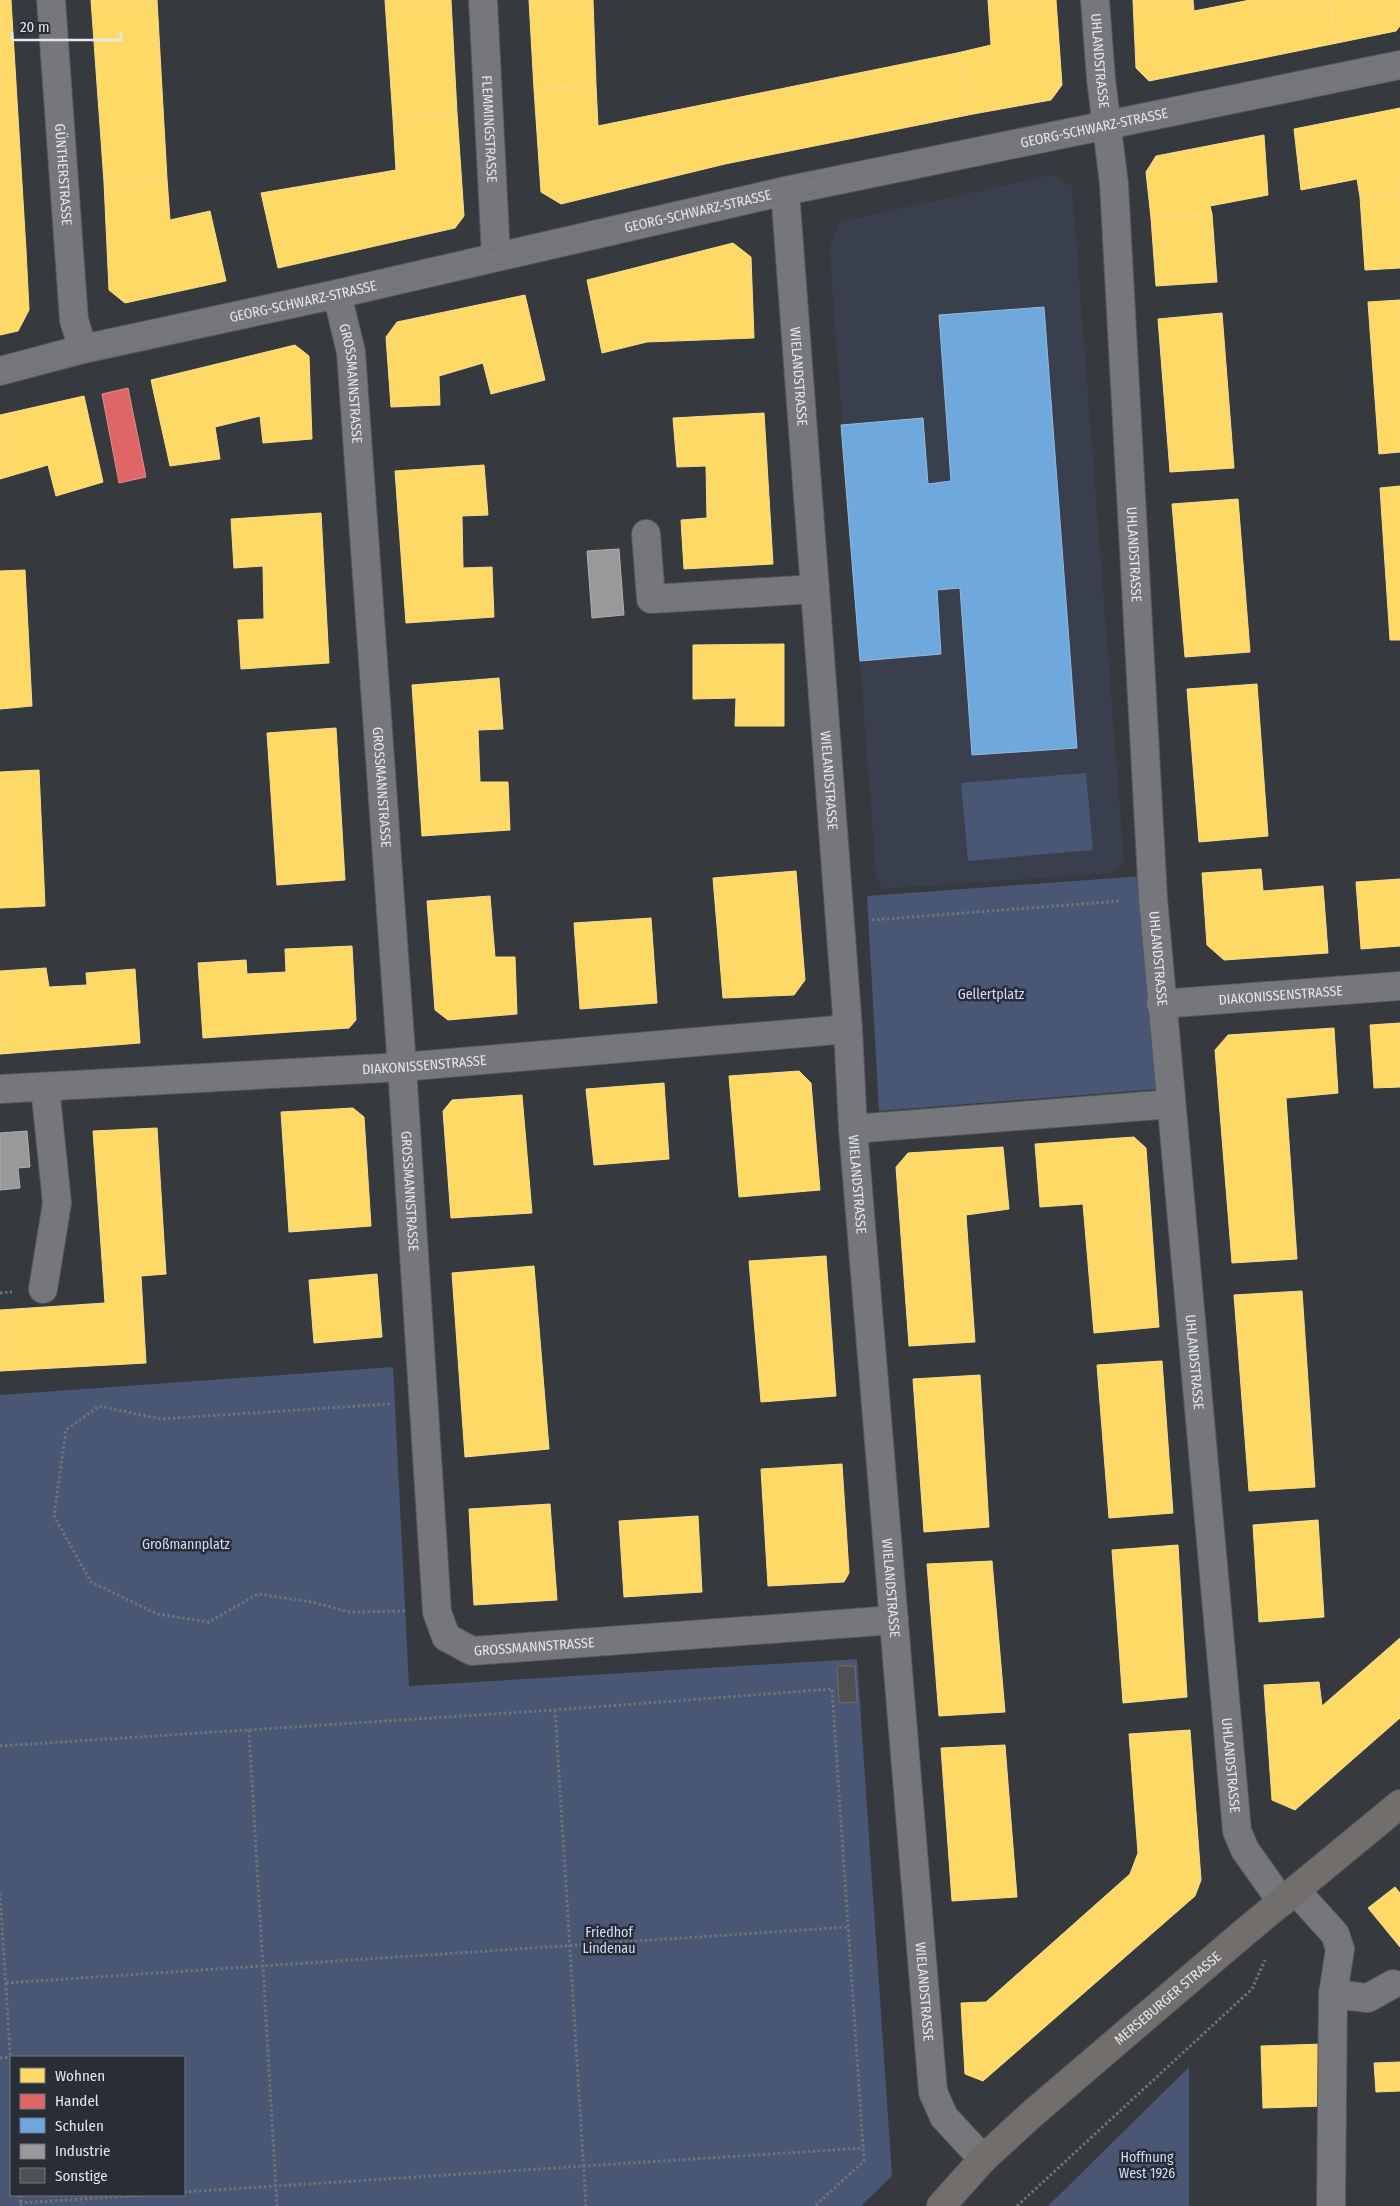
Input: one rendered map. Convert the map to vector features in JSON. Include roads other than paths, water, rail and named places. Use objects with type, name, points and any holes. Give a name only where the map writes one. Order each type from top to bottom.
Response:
[{"type":"main road","name":"MERSEBURGER STRASSE","points":[[935,2205],[1032,2114],[1400,1804]]},
{"type":"street","name":"GÜNTHERSTRASSE","points":[[51,0],[74,320],[83,349]]},
{"type":"street","name":"FLEMMINGSTRASSE","points":[[483,0],[496,256]]},
{"type":"street","name":"UHLANDSTRASSE","points":[[1095,0],[1114,184],[1153,898],[1161,1004],[1237,1831],[1245,1850],[1289,1897],[1335,1934],[1340,1949],[1333,1994],[1331,2206]]},
{"type":"street","name":"GEORG-SCHWARZ-STRASSE","points":[[0,371],[83,349],[337,294],[785,191],[1400,65]]},
{"type":"street","name":"WIELANDSTRASSE","points":[[785,191],[848,1029],[853,1129],[933,2092],[944,2117],[983,2159]]},
{"type":"street","name":"GROSSMANNSTRASSE","points":[[337,294],[350,352],[402,1068],[437,1612],[446,1637],[472,1652],[894,1620]]},
{"type":"street","points":[[646,534],[651,599],[815,589]]},
{"type":"street","name":"DIAKONISSENSTRASSE","points":[[1161,1004],[1400,986]]},
{"type":"street","name":"DIAKONISSENSTRASSE","points":[[0,1089],[402,1068],[848,1029]]},
{"type":"street","points":[[42,1289],[57,1203],[45,1087]]},
{"type":"street","points":[[853,1129],[1171,1104]]},
{"type":"street","points":[[1333,1994],[1368,1998],[1393,1984]]},
{"type":"tram line","points":[[0,361],[770,186],[1400,56]]},
{"type":"tram line","points":[[0,382],[761,203],[1400,78]]},
{"type":"park label","name":"Gellertplatz","points":[[991,994]]},
{"type":"park label","name":"Großmannplatz","points":[[186,1544]]},
{"type":"park label","name":"Friedhof Lindenau","points":[[609,1940]]},
{"type":"park label","name":"Hoffnung West 1926","points":[[1147,2166]]}]
